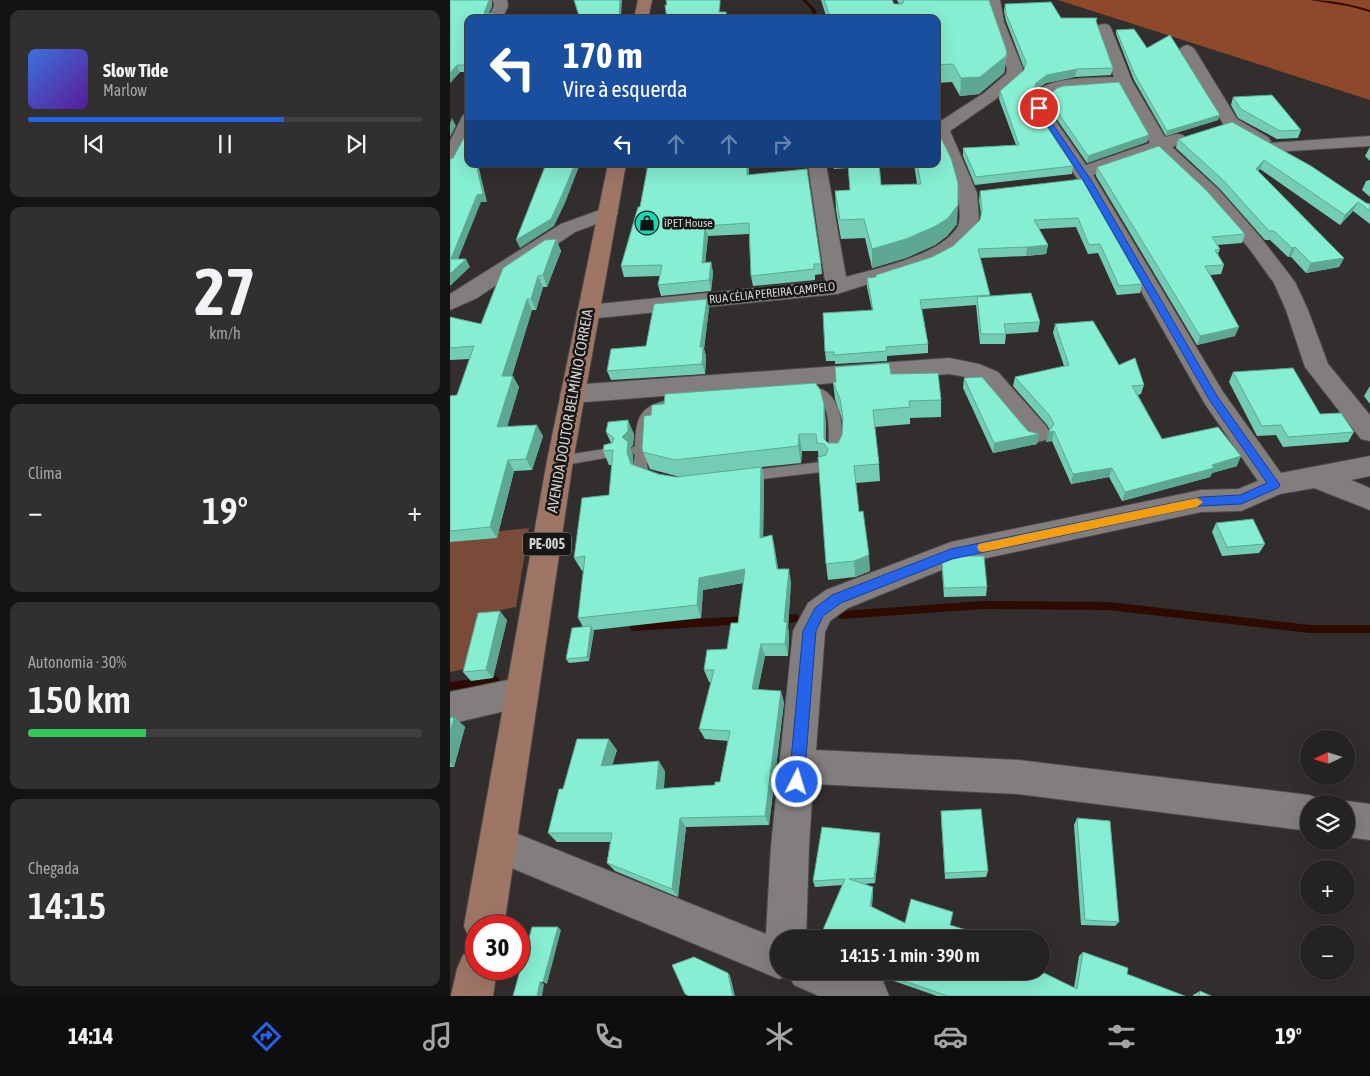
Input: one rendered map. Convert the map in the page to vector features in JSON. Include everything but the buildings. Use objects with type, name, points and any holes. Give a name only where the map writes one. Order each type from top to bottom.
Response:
[{"type":"main road","points":[[642,15],[645,0]]},
{"type":"main road","name":"AVENIDA DOUTOR BELMÍNIO CORREIA","points":[[486,915],[560,460],[616,167]]},
{"type":"main road","points":[[472,996],[474,980]]},
{"type":"street","points":[[497,15],[501,6],[500,0]]},
{"type":"street","name":"RUA CÉLIA PEREIRA CAMPELO","points":[[940,121],[990,96],[1014,76],[1015,69],[997,22],[993,0]]},
{"type":"street","points":[[1104,28],[1124,81],[1160,144],[1212,194],[1255,243],[1284,282],[1297,310],[1317,368],[1370,432]]},
{"type":"street","points":[[1187,50],[1231,123],[1298,161]]},
{"type":"street","points":[[1124,81],[1060,87],[1045,92],[1040,99],[1039,108],[1079,178],[1214,398],[1274,485]]},
{"type":"street","points":[[1213,128],[1231,123]]},
{"type":"street","name":"RUA CÉLIA PEREIRA CAMPELO","points":[[588,312],[837,288],[924,260],[944,250],[967,229],[976,192],[940,124]]},
{"type":"street","points":[[450,160],[465,128]]},
{"type":"street","points":[[1079,178],[1160,144],[1196,134]]},
{"type":"street","points":[[1274,147],[1370,141]]},
{"type":"street","points":[[817,167],[837,288]]},
{"type":"street","points":[[450,303],[568,228],[608,214]]},
{"type":"street","points":[[572,394],[949,366],[971,370],[989,378],[1037,433]]},
{"type":"street","points":[[786,930],[790,846],[809,631],[819,612],[837,599],[951,554],[1201,501],[1241,500],[1274,485],[1370,466]]},
{"type":"street","points":[[1315,477],[1370,499]]},
{"type":"street","points":[[450,708],[522,692]]},
{"type":"street","points":[[798,766],[1018,776],[1300,812]]},
{"type":"street","points":[[1355,820],[1370,822]]},
{"type":"street","points":[[498,844],[770,955]]},
{"type":"street","points":[[830,980],[868,996]]},
{"type":"lane","points":[[792,393],[819,392],[827,398],[832,410],[835,455]]},
{"type":"lane","points":[[664,481],[643,473],[640,465],[639,450],[642,428],[648,412],[659,406],[677,403]]},
{"type":"lane","points":[[560,460],[611,453]]},
{"type":"lane","points":[[730,478],[821,467]]},
{"type":"shaded area","points":[[1058,0],[1370,0],[1370,100]]},
{"type":"shaded area","points":[[529,528],[516,607],[491,612],[484,665],[450,672],[450,536]]},
{"type":"waterway","points":[[804,0],[813,9],[815,15]]},
{"type":"waterway","points":[[1312,0],[1348,5],[1370,11]]},
{"type":"waterway","points":[[842,615],[984,605],[1109,606],[1310,629],[1370,629]]},
{"type":"waterway","points":[[778,619],[795,618]]},
{"type":"waterway","points":[[634,627],[747,620]]},
{"type":"waterway","points":[[450,686],[495,680]]},
{"type":"slow traffic","points":[[983,547],[1197,502]]},
{"type":"place","name":"iPET House","points":[[647,223]]},
{"type":"route","points":[[797,782],[809,631],[819,612],[837,599],[951,554],[1201,501],[1241,500],[1274,485],[1214,398],[1087,180],[1039,108]]}]
